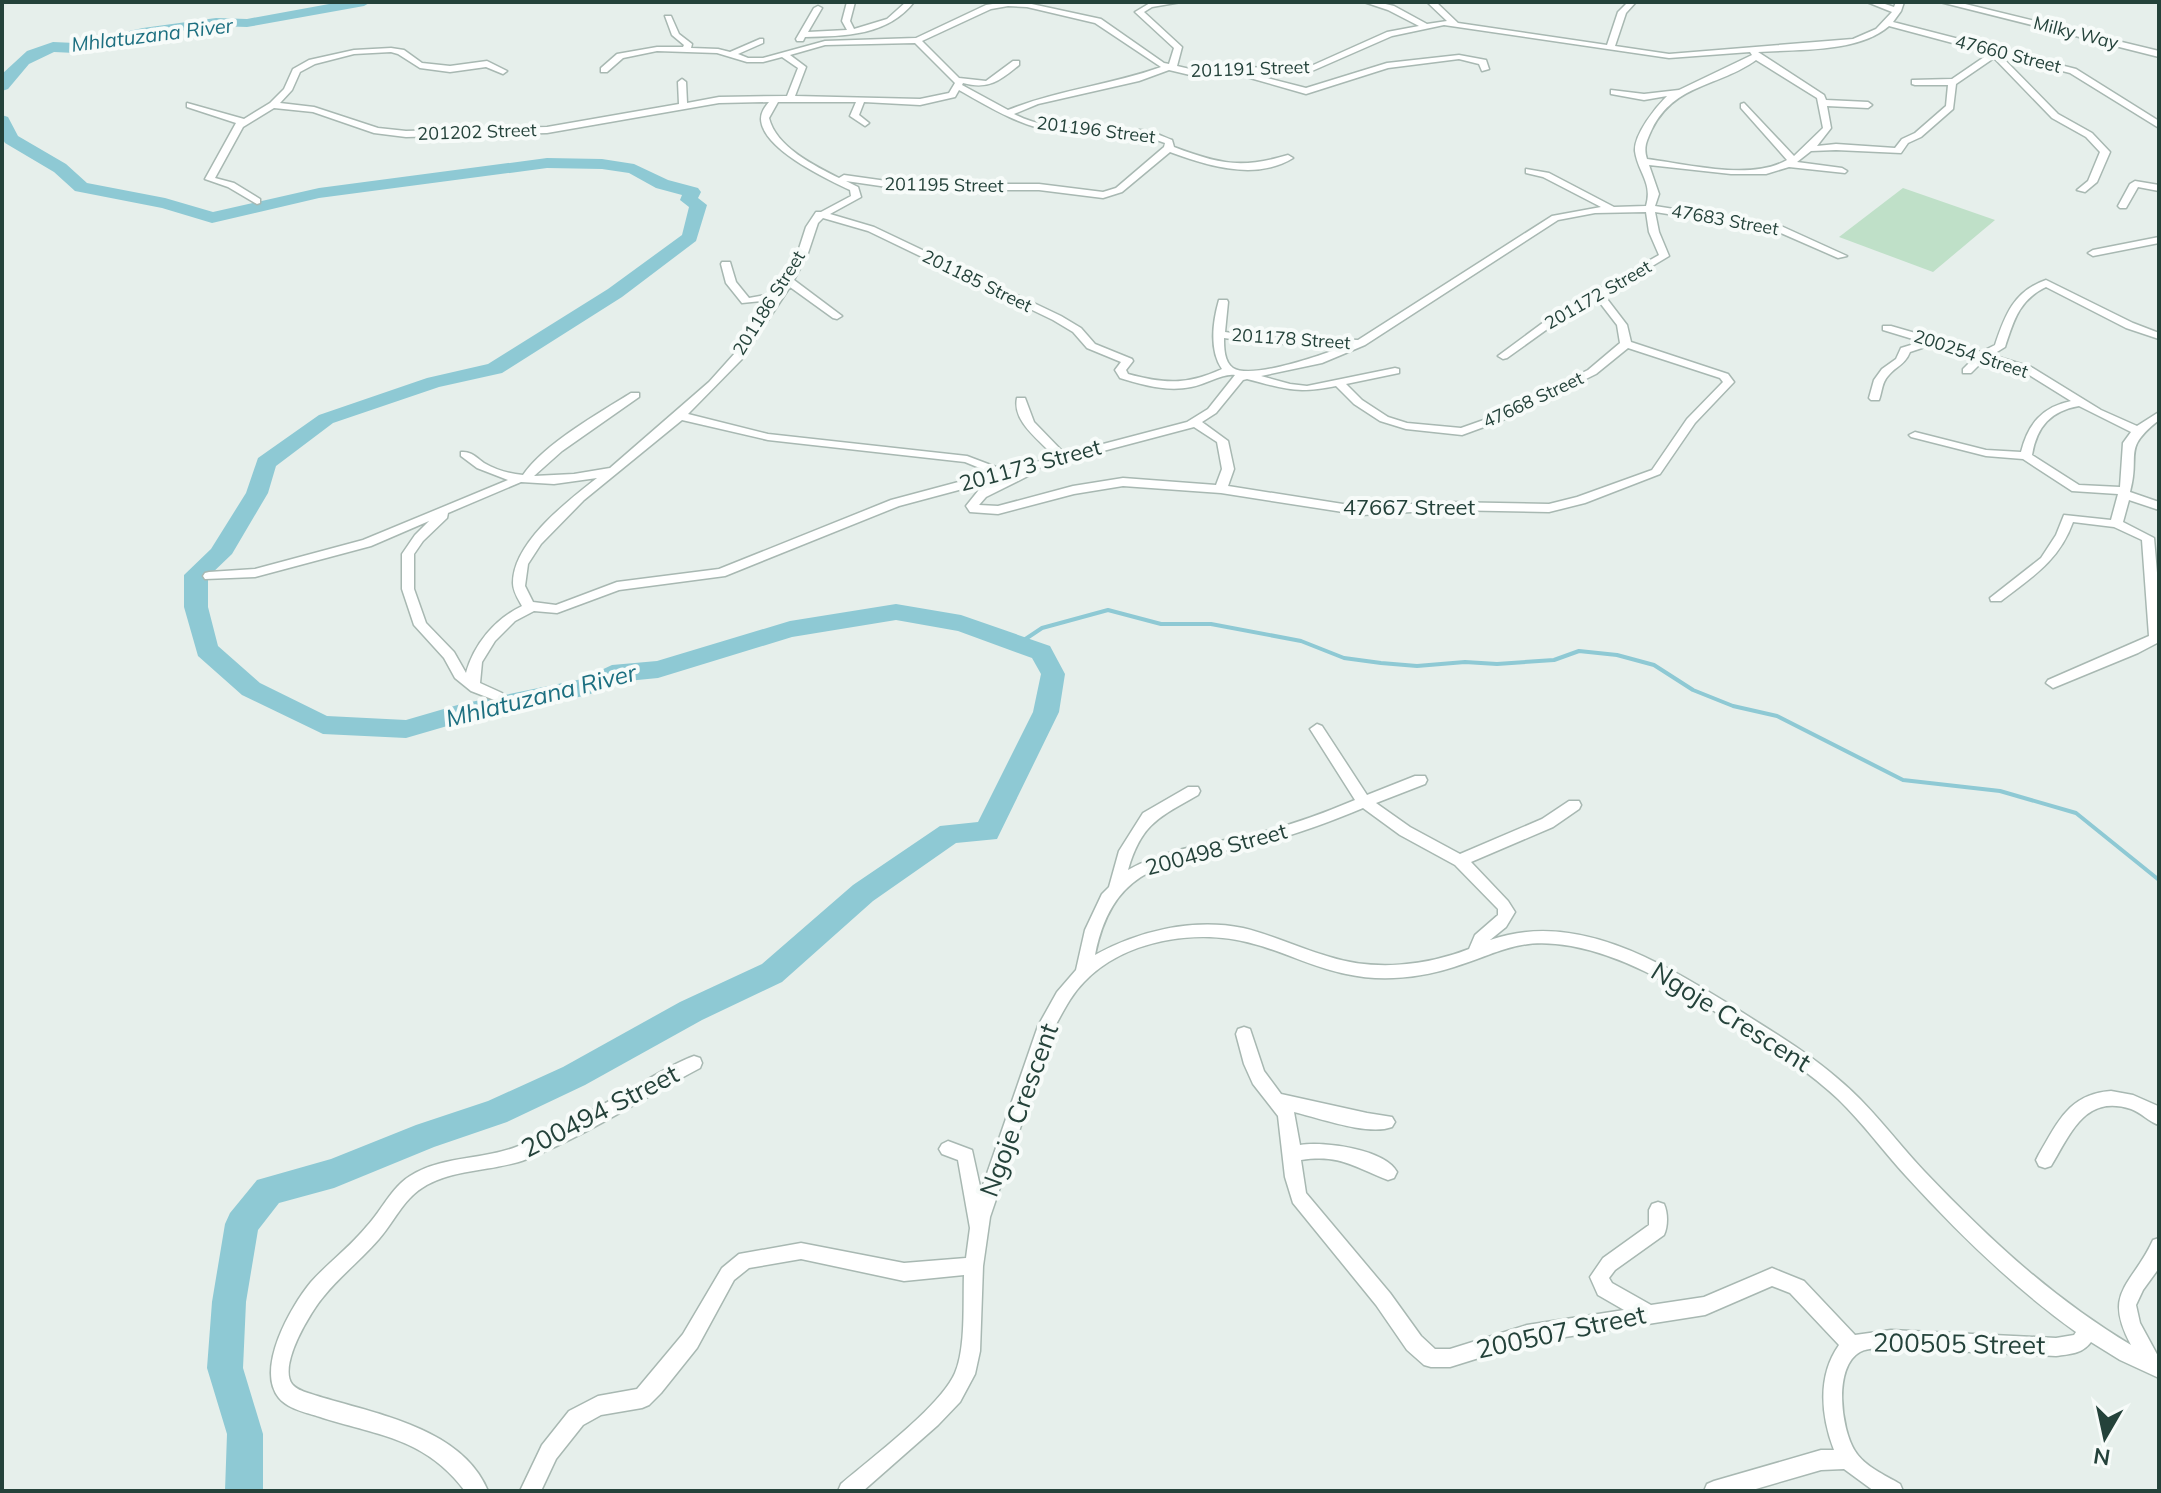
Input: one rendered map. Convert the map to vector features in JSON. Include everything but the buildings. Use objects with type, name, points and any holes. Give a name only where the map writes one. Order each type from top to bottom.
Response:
[{"type":"street","points":[[851,2],[846,21],[852,33]]},
{"type":"street","points":[[803,35],[852,33],[902,13],[910,2]]},
{"type":"street","points":[[1049,9],[1059,2]]},
{"type":"street","points":[[1006,114],[1035,102],[1170,69],[1178,47],[1139,12],[1156,4],[1177,2]]},
{"type":"street","points":[[1368,2],[1391,8],[1424,25]]},
{"type":"street","points":[[1431,2],[1454,23]]},
{"type":"street","points":[[1611,46],[1622,12],[1632,2]]},
{"type":"street","points":[[1871,2],[1898,6],[1891,24]]},
{"type":"street","name":"Milky Way","points":[[1945,2],[2159,54]]},
{"type":"street","name":"201191 Street","points":[[604,70],[614,59],[627,54],[687,49],[732,54],[752,61],[785,56],[802,47],[838,42],[917,40],[986,4],[1049,9],[1103,24],[1170,69],[1225,71],[1312,68],[1390,34],[1424,25],[1454,23],[1682,57],[1755,54],[1853,41],[1891,24]]},
{"type":"street","points":[[802,47],[799,41],[818,8]]},
{"type":"street","points":[[668,18],[676,35],[687,42],[687,49]]},
{"type":"street","name":"47660 Street","points":[[1891,24],[2082,74],[2159,125]]},
{"type":"street","points":[[917,40],[957,82],[985,85],[1004,77],[1016,63]]},
{"type":"street","points":[[732,54],[760,41]]},
{"type":"street","points":[[257,201],[231,185],[210,179],[235,130],[243,121],[273,105],[288,90],[296,71],[312,62],[384,50],[398,51],[414,63],[425,66],[450,69],[487,64],[503,71]]},
{"type":"street","points":[[1915,82],[1952,82],[1991,51],[2055,116],[2085,132],[2105,152],[2092,182],[2082,190]]},
{"type":"street","points":[[1642,161],[1743,171],[1772,170],[1791,162],[1807,149],[1827,128],[1824,103],[1820,96],[1755,54]]},
{"type":"street","name":"201172 Street","points":[[1503,356],[1556,318],[1600,296],[1664,256],[1654,232],[1650,208],[1654,194],[1642,161],[1640,144],[1656,112],[1671,97],[1755,54]]},
{"type":"street","points":[[785,56],[802,67],[790,99]]},
{"type":"street","points":[[1225,71],[1306,91],[1387,66],[1432,58],[1474,59],[1483,62],[1485,69]]},
{"type":"street","points":[[682,82],[683,106]]},
{"type":"street","name":"201202 Street","points":[[273,105],[314,110],[377,131],[406,134],[547,130],[719,100],[929,102],[952,95],[957,82]]},
{"type":"street","name":"201196 Street","points":[[957,82],[1006,114],[1061,130],[1149,134],[1169,142],[1169,148],[1119,190]]},
{"type":"street","points":[[1807,149],[1836,147],[1898,151],[1905,141],[1918,135],[1948,110],[1952,82]]},
{"type":"street","points":[[1614,92],[1644,97],[1685,91]]},
{"type":"street","points":[[861,99],[854,116],[865,123]]},
{"type":"street","name":"201195 Street","points":[[774,101],[766,113],[766,124],[796,160],[817,171],[862,182],[908,187],[1039,187],[1103,195],[1119,190]]},
{"type":"street","points":[[1824,103],[1868,105]]},
{"type":"street","points":[[190,105],[221,118],[243,121]]},
{"type":"street","points":[[1744,106],[1791,162],[1842,171]]},
{"type":"street","points":[[1169,148],[1234,169],[1260,168],[1288,158]]},
{"type":"street","points":[[817,171],[855,189],[857,194],[819,214]]},
{"type":"street","points":[[1529,171],[1546,175],[1610,209]]},
{"type":"street","points":[[2123,206],[2135,184],[2159,188]]},
{"type":"street","points":[[1247,374],[1318,361],[1361,343],[1510,249],[1544,223],[1576,213],[1650,208]]},
{"type":"street","name":"47683 Street","points":[[1650,208],[1765,225],[1842,256]]},
{"type":"street","name":"201186 Street","points":[[532,607],[521,597],[517,582],[526,557],[557,517],[616,470],[738,356],[788,281],[819,214]]},
{"type":"street","name":"201185 Street","points":[[819,214],[871,229],[953,270],[1012,294],[1023,303],[1073,327],[1091,346],[1128,361],[1120,370],[1124,376],[1177,386],[1202,384],[1229,370]]},
{"type":"street","points":[[2093,253],[2159,240]]},
{"type":"street","points":[[726,264],[731,283],[746,301],[778,296]]},
{"type":"street","points":[[788,281],[837,316]]},
{"type":"street","points":[[1967,371],[1982,356],[2000,347],[2015,303],[2022,295],[2046,283],[2079,297],[2132,328],[2159,336]]},
{"type":"street","points":[[1600,296],[1622,325],[1626,344]]},
{"type":"street","points":[[1223,302],[1220,334],[1222,360],[1229,370],[1298,389],[1340,384],[1395,371]]},
{"type":"street","name":"200254 Street","points":[[1887,328],[2028,370],[2080,402],[2138,431]]},
{"type":"street","name":"201178 Street","points":[[1220,334],[1260,340],[1361,343]]},
{"type":"street","points":[[1875,398],[1886,371],[1901,361],[1905,350],[1918,346],[1922,339]]},
{"type":"street","name":"47668 Street","points":[[1340,384],[1358,402],[1384,419],[1427,429],[1462,432],[1499,418],[1592,372],[1626,344]]},
{"type":"street","name":"47667 Street","points":[[1031,464],[1037,467],[982,494],[972,506],[974,509],[998,510],[1073,490],[1123,482],[1221,489],[1362,511],[1445,506],[1536,509],[1564,505],[1656,472],[1691,421],[1729,380],[1626,344]]},
{"type":"street","name":"201173 Street","points":[[532,607],[557,609],[627,584],[721,573],[895,503],[1195,422],[1212,411],[1234,380],[1247,374]]},
{"type":"street","points":[[209,576],[255,573],[345,550],[521,480],[595,421],[635,395]]},
{"type":"street","points":[[1021,400],[1024,415],[1033,428],[1061,456]]},
{"type":"street","points":[[2026,456],[2026,448],[2049,413],[2080,402]]},
{"type":"street","points":[[677,415],[733,431],[967,459],[1001,473]]},
{"type":"street","points":[[2116,524],[2124,492],[2129,443],[2138,431],[2158,417]]},
{"type":"street","points":[[1195,422],[1222,441],[1228,469],[1221,489]]},
{"type":"street","points":[[1915,435],[1986,453],[2026,456],[2076,488],[2124,492],[2159,506]]},
{"type":"street","points":[[465,454],[498,475],[521,480],[557,480],[616,470]]},
{"type":"street","points":[[456,504],[426,530],[408,554],[408,589],[420,625],[449,655],[460,675],[476,688],[497,696]]},
{"type":"street","points":[[1996,598],[2045,561],[2062,535],[2065,520],[2082,518],[2116,524],[2154,540],[2156,638],[2053,683]]},
{"type":"street","points":[[476,688],[471,679],[476,659],[506,621],[517,612],[532,607]]},
{"type":"street","points":[[1317,729],[1363,801],[1405,831],[1460,861],[1491,891],[1507,912],[1505,919],[1480,938],[1476,952]]},
{"type":"street","name":"200498 Street","points":[[1116,885],[1155,861],[1288,830],[1420,780]]},
{"type":"street","points":[[1083,973],[1091,938],[1116,885],[1126,851],[1148,817],[1193,791]]},
{"type":"street","points":[[1460,861],[1500,842],[1546,826],[1574,805]]},
{"type":"street","name":"Ngoje Crescent","points":[[848,1491],[953,1395],[965,1374],[970,1351],[979,1229],[1046,1026],[1083,973],[1112,952],[1136,944],[1203,932],[1243,935],[1331,964],[1362,970],[1413,969],[1445,964],[1515,938],[1531,936],[1619,953],[1664,972],[1810,1064],[1845,1095],[1952,1213],[2088,1331],[2156,1367]]},
{"type":"street","name":"200507 Street","points":[[1244,1034],[1250,1060],[1267,1091],[1286,1113],[1293,1154],[1293,1177],[1299,1197],[1383,1299],[1414,1343],[1431,1358],[1450,1358],[1527,1334],[1705,1306],[1766,1278],[1778,1278],[1797,1287],[1852,1345]]},
{"type":"street","name":"200494 Street","points":[[478,1491],[456,1461],[422,1439],[330,1411],[287,1393],[278,1381],[279,1366],[293,1331],[312,1296],[374,1232],[394,1203],[419,1180],[520,1154],[694,1063]]},
{"type":"street","points":[[2045,1160],[2079,1109],[2088,1103],[2116,1099],[2129,1101],[2142,1104],[2159,1118]]},
{"type":"street","points":[[1278,1101],[1367,1121],[1386,1122]]},
{"type":"street","points":[[948,1149],[966,1155],[979,1229]]},
{"type":"street","points":[[1293,1154],[1329,1151],[1359,1157],[1388,1172]]},
{"type":"street","points":[[1647,1313],[1605,1289],[1599,1277],[1609,1264],[1658,1229],[1658,1210]]},
{"type":"street","points":[[2156,1367],[2130,1326],[2126,1307],[2132,1288],[2150,1269],[2159,1246]]},
{"type":"street","points":[[530,1491],[549,1452],[576,1418],[598,1406],[642,1398],[654,1386],[690,1341],[728,1274],[745,1260],[801,1251],[904,1272],[974,1266]]},
{"type":"street","name":"200505 Street","points":[[1849,1459],[1831,1390],[1834,1373],[1852,1345],[1868,1340],[1891,1339],[2056,1347],[2079,1343],[2088,1331]]},
{"type":"street","points":[[1714,1491],[1821,1460],[1849,1459],[1893,1491]]},
{"type":"green space","points":[[1903,188],[1995,220],[1933,272],[1839,237]]},
{"type":"waterway","name":"Mhlatuzana River","points":[[2,86],[23,61],[53,47],[75,48],[143,32],[216,22],[247,23],[364,2]]},
{"type":"waterway","name":"Mhlatuzana River","points":[[2,120],[11,139],[60,168],[81,187],[165,203],[212,218],[319,193],[547,163],[602,164],[634,169],[662,184],[692,192],[689,200],[698,205],[690,237],[615,293],[495,369],[434,382],[326,419],[266,463],[257,493],[220,554],[196,575],[196,607],[207,650],[251,689],[323,725],[406,729],[461,713],[588,686],[612,674],[658,669],[790,629],[896,612],[961,623],[1041,652],[1053,674],[1046,712],[987,832],[950,833],[863,893],[772,973],[691,1011],[574,1076],[496,1112],[427,1135],[334,1173],[269,1191],[242,1224],[229,1302],[225,1368],[245,1434],[244,1491]]},
{"type":"waterway","points":[[1018,644],[1042,628],[1108,610],[1161,624],[1211,624],[1301,641],[1344,658],[1381,663],[1417,666],[1465,662],[1497,664],[1554,660],[1579,651],[1617,655],[1654,665],[1693,690],[1733,706],[1777,716],[1903,780],[2000,791],[2076,813],[2159,880]]}]
